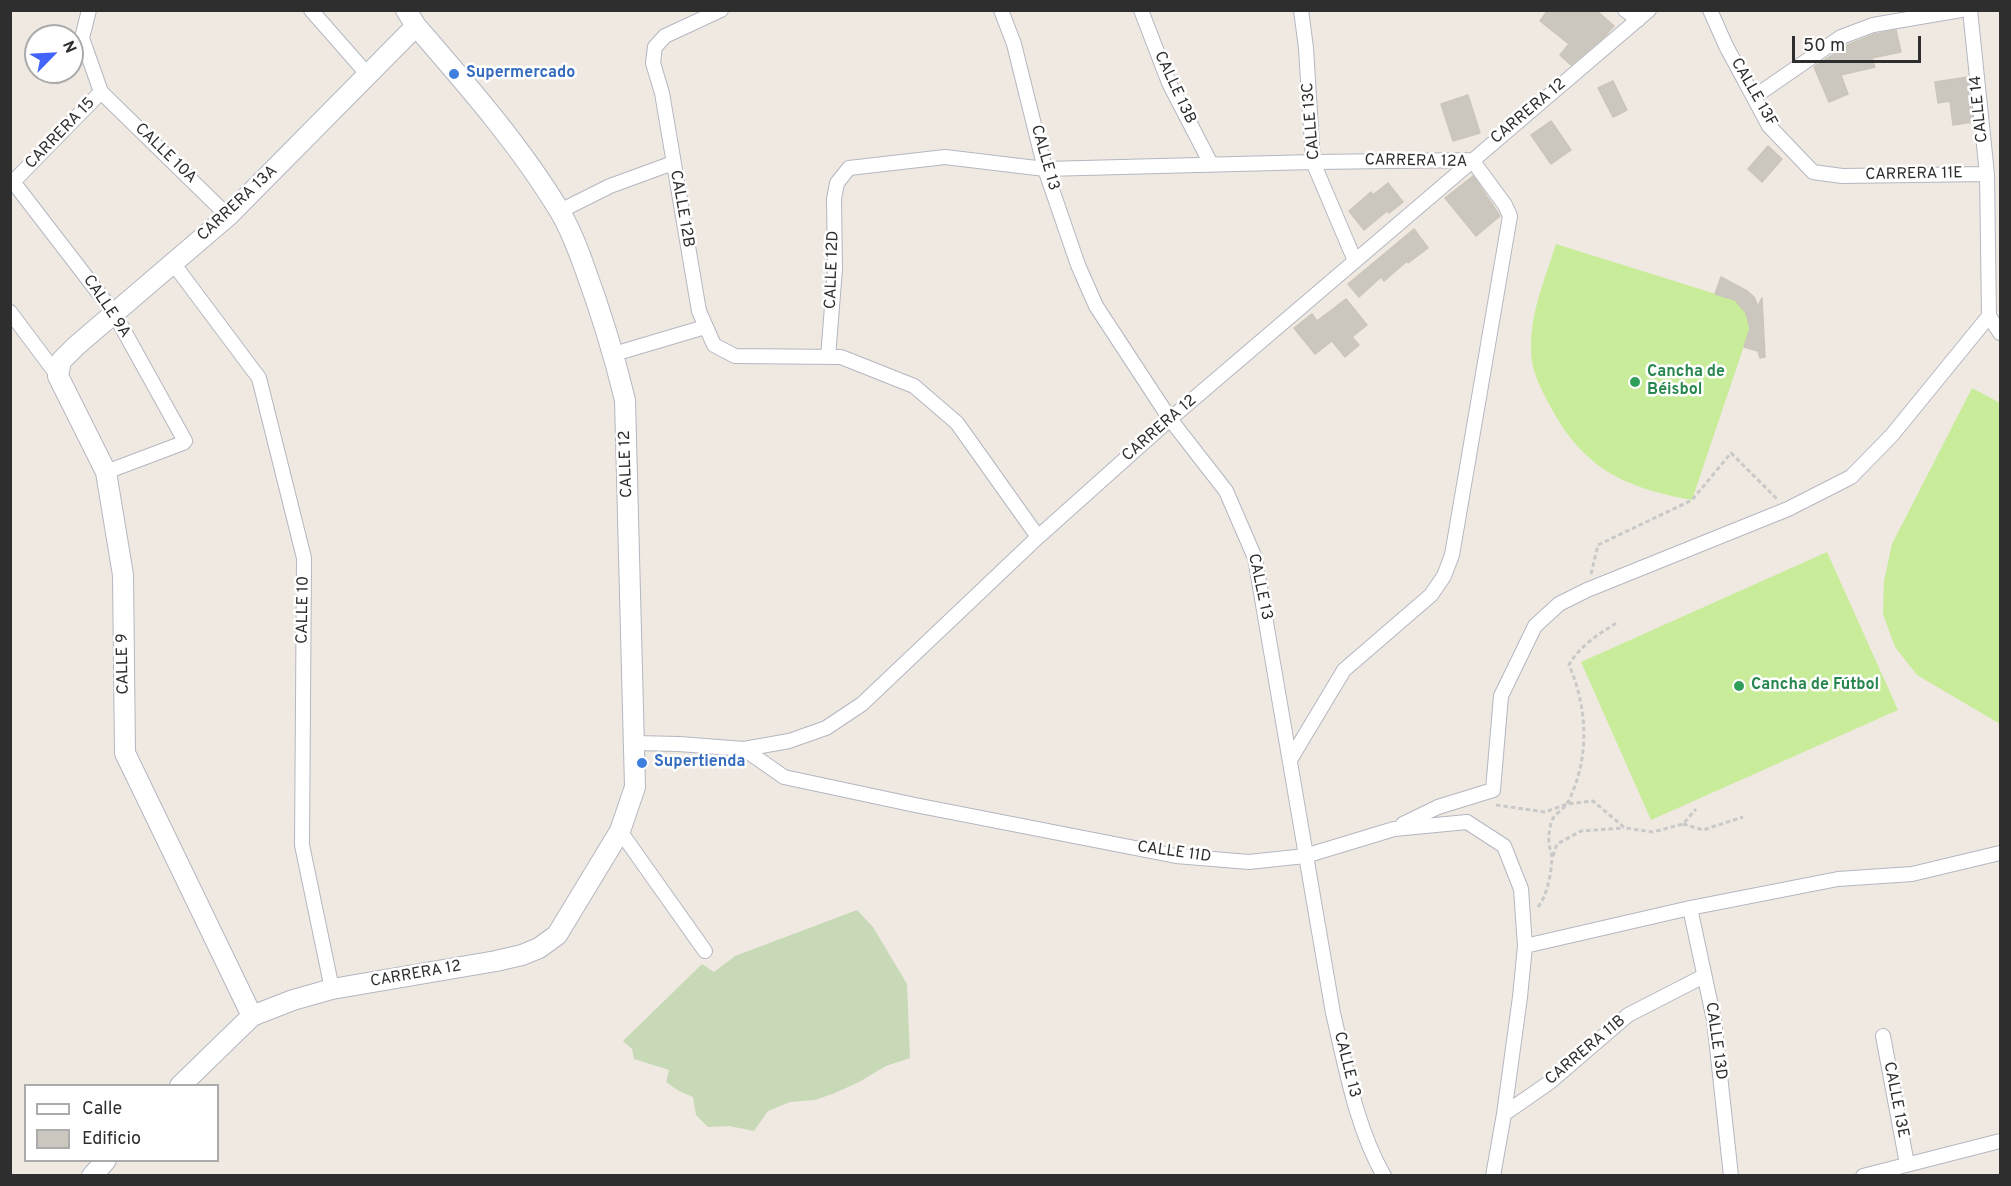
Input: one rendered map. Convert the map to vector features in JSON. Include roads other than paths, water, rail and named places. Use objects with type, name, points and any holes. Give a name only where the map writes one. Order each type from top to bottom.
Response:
[{"type":"street","name":"CARRERA 15","points":[[12,184],[101,92],[82,38],[89,10]]},
{"type":"street","name":"CALLE 12B","points":[[721,10],[665,36],[655,47],[653,63],[662,93],[699,311],[714,345],[735,356],[828,357]]},
{"type":"street","name":"CALLE 13","points":[[1002,10],[1014,44],[1045,169],[1078,265],[1096,306],[1170,419],[1226,491],[1255,558],[1333,1013],[1349,1083],[1371,1152],[1384,1176]]},
{"type":"street","name":"CALLE 13B","points":[[1141,10],[1169,82],[1211,164]]},
{"type":"street","name":"CALLE 13C","points":[[1301,10],[1306,48],[1313,162],[1355,261]]},
{"type":"street","points":[[1625,10],[1638,20]]},
{"type":"street","name":"CARRERA 12","points":[[634,743],[744,749],[789,741],[826,728],[862,704],[1038,537],[1170,419],[1650,10]]},
{"type":"street","name":"CALLE 13F","points":[[1710,10],[1726,46],[1769,126],[1813,172],[1842,176]]},
{"type":"street","points":[[1754,97],[1841,37],[1873,25],[1961,10]]},
{"type":"street","name":"CALLE 14","points":[[1970,10],[1987,174],[1989,316]]},
{"type":"street","points":[[318,13],[369,75]]},
{"type":"street","name":"CARRERA 13A","points":[[58,376],[61,361],[228,216],[369,75],[411,18]]},
{"type":"street","name":"CALLE 12","points":[[411,18],[493,115],[560,211],[586,270],[614,354],[625,400],[635,787],[620,831]]},
{"type":"street","name":"CALLE 10A","points":[[101,92],[228,216]]},
{"type":"street","name":"CARRERA 12A","points":[[837,183],[849,168],[945,157],[1045,169],[1472,160],[1505,205],[1510,216],[1452,555],[1444,576],[1431,596],[1344,670],[1290,760]]},
{"type":"street","points":[[560,211],[610,186],[673,163]]},
{"type":"street","name":"CARRERA 11E","points":[[1842,176],[1987,174]]},
{"type":"street","name":"CALLE 12D","points":[[828,357],[835,269],[834,200],[837,183]]},
{"type":"street","name":"CALLE 9A","points":[[12,184],[114,313],[185,441],[106,472]]},
{"type":"street","name":"CALLE 10","points":[[173,263],[259,378],[304,558],[302,845],[332,989]]},
{"type":"street","name":"CALLE 9","points":[[10,312],[58,376],[106,472],[123,575],[125,753],[252,1016]]},
{"type":"street","points":[[1394,829],[1438,807],[1493,790],[1502,696],[1535,626],[1558,604],[1587,590],[1788,509],[1851,477],[1892,435],[1989,316],[2001,333]]},
{"type":"street","points":[[614,354],[705,327]]},
{"type":"street","points":[[828,357],[841,357],[914,386],[957,423],[1038,537]]},
{"type":"street","name":"CALLE 11D","points":[[744,749],[784,777],[1165,854],[1249,862],[1305,856],[1394,829],[1467,822],[1503,846],[1521,889],[1525,946],[1504,1114],[1493,1176]]},
{"type":"street","points":[[620,831],[705,951]]},
{"type":"street","name":"CARRERA 12","points":[[182,1084],[252,1016],[293,1000],[332,989],[496,961],[539,948],[557,935],[620,831]]},
{"type":"street","points":[[1525,946],[1690,908],[1838,879],[1912,874],[2001,853]]},
{"type":"street","name":"CALLE 13D","points":[[1690,908],[1714,1020],[1731,1176]]},
{"type":"street","name":"CARRERA 11B","points":[[1504,1114],[1550,1082],[1628,1015],[1704,976]]},
{"type":"street","name":"CALLE 13E","points":[[1882,1036],[1907,1164]]},
{"type":"street","points":[[1863,1176],[2001,1141]]},
{"type":"street","points":[[92,1176],[105,1162]]},
{"type":"place","name":"Supermercado","points":[[454,74]]},
{"type":"place","name":"Cancha de Béisbol","points":[[1635,382]]},
{"type":"place","name":"Cancha de Fútbol","points":[[1739,686]]},
{"type":"place","name":"Supertienda","points":[[642,763]]}]
